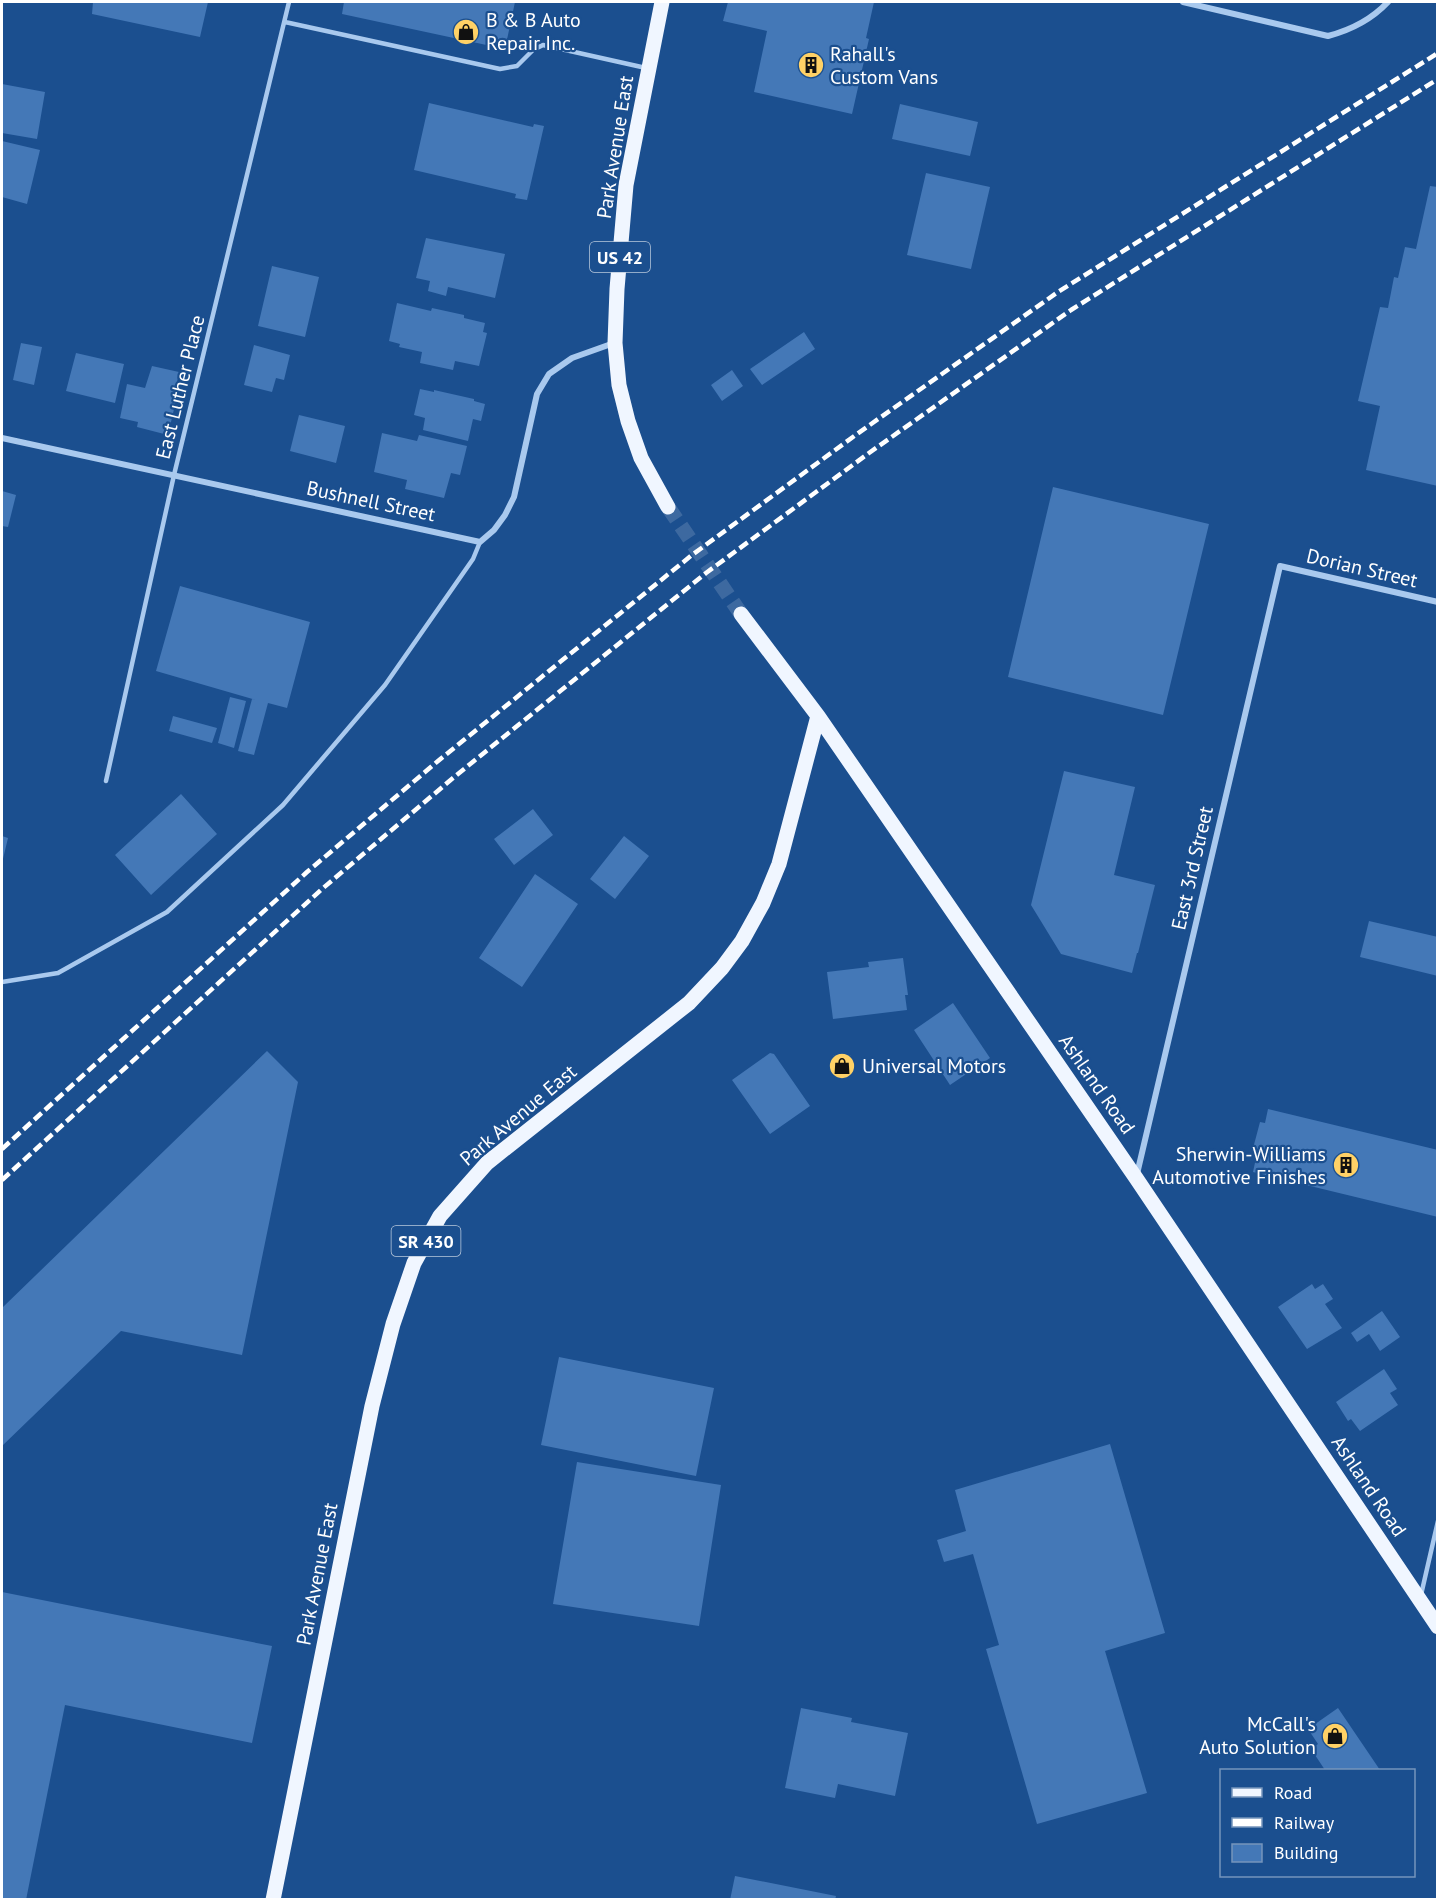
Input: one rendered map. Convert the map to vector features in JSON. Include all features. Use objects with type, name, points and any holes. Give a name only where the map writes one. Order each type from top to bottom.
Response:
[{"type":"main road","name":"Park Avenue East","points":[[662,2],[626,185],[615,342],[619,385],[628,421],[641,458],[668,507]]},
{"type":"main road","points":[[741,614],[818,716]]},
{"type":"main road","name":"Park Avenue East","points":[[273,1899],[372,1406],[393,1324],[414,1263],[440,1216],[487,1163],[689,1003],[722,968],[742,941],[763,903],[779,864],[818,716]]},
{"type":"main road","name":"Ashland Road","points":[[818,716],[1136,1178],[1437,1627]]},
{"type":"street","points":[[1183,2],[1328,36],[1344,32],[1364,21],[1387,3]]},
{"type":"street","points":[[480,542],[494,530],[514,497],[537,394],[549,374],[572,358],[615,342]]},
{"type":"street","name":"Bushnell Street","points":[[2,438],[480,542]]},
{"type":"street","name":"Dorian Street","points":[[1280,566],[1437,602]]},
{"type":"street","name":"East 3rd Street","points":[[1136,1178],[1280,566]]},
{"type":"lane","name":"East Luther Place","points":[[106,781],[174,475],[289,2]]},
{"type":"lane","points":[[285,22],[500,69],[517,66],[533,50],[543,45],[648,69]]},
{"type":"lane","points":[[2,982],[58,973],[167,912],[283,805],[356,720],[385,685],[473,559],[480,542]]},
{"type":"lane","points":[[1420,1600],[1437,1521]]},
{"type":"building","points":[[93,2],[208,2],[200,37],[92,14]]},
{"type":"building","name":"B & B Auto Repair Inc.","points":[[344,2],[515,2],[505,49],[342,14]]},
{"type":"building","name":"Rahall's Custom Vans","points":[[728,2],[874,2],[866,38],[869,39],[852,114],[754,92],[767,31],[723,21]]},
{"type":"building","points":[[2,84],[45,92],[37,139],[2,133]]},
{"type":"building","points":[[429,103],[533,127],[534,124],[544,126],[527,200],[515,198],[516,194],[414,170]]},
{"type":"building","points":[[900,104],[978,122],[970,156],[892,139]]},
{"type":"building","points":[[2,141],[40,150],[27,204],[2,197]]},
{"type":"building","points":[[926,173],[990,187],[971,269],[907,255]]},
{"type":"building","points":[[1430,186],[1438,187],[1438,486],[1366,470],[1380,406],[1358,401],[1380,307],[1388,308],[1394,277],[1398,278],[1405,247],[1416,249]]},
{"type":"building","points":[[426,238],[505,254],[495,298],[448,287],[446,296],[428,291],[430,281],[416,278]]},
{"type":"building","points":[[272,266],[319,277],[305,337],[258,326]]},
{"type":"building","points":[[397,303],[431,311],[432,308],[464,315],[464,318],[485,323],[483,332],[487,333],[479,366],[455,361],[453,370],[420,363],[422,352],[399,347],[400,344],[389,341]]},
{"type":"building","points":[[804,332],[815,349],[762,385],[750,369]]},
{"type":"building","points":[[21,343],[42,347],[34,385],[13,380]]},
{"type":"building","points":[[254,345],[290,355],[284,380],[276,378],[272,392],[244,385]]},
{"type":"building","points":[[76,353],[124,364],[115,403],[66,391]]},
{"type":"building","points":[[152,366],[179,372],[177,382],[180,383],[168,435],[137,427],[138,422],[120,418],[127,384],[145,388]]},
{"type":"building","points":[[732,370],[743,386],[722,401],[711,385]]},
{"type":"building","points":[[420,389],[474,399],[474,401],[485,404],[481,421],[473,419],[468,441],[423,430],[425,418],[414,415]]},
{"type":"building","points":[[299,415],[345,426],[336,463],[290,451]]},
{"type":"building","points":[[382,433],[417,441],[419,435],[467,446],[460,475],[451,473],[444,498],[405,489],[407,480],[374,472]]},
{"type":"building","points":[[1053,487],[1209,524],[1163,715],[1008,677]]},
{"type":"building","points":[[2,491],[16,495],[8,527],[2,526]]},
{"type":"building","points":[[180,586],[310,622],[287,708],[268,703],[254,755],[238,751],[252,699],[263,702],[156,671]]},
{"type":"building","points":[[230,697],[246,701],[234,748],[218,743]]},
{"type":"building","points":[[173,716],[217,728],[212,743],[169,731]]},
{"type":"building","points":[[1064,771],[1135,787],[1114,875],[1155,885],[1132,973],[1061,954],[1031,905]]},
{"type":"building","points":[[181,794],[217,834],[151,895],[115,855]]},
{"type":"building","points":[[533,809],[553,835],[514,865],[494,839]]},
{"type":"building","points":[[2,836],[8,838],[2,863]]},
{"type":"building","points":[[624,836],[649,856],[615,899],[590,879]]},
{"type":"building","points":[[535,874],[578,904],[522,987],[479,958]]},
{"type":"building","points":[[1369,921],[1438,937],[1438,976],[1360,957]]},
{"type":"building","points":[[903,958],[908,995],[905,995],[907,1010],[833,1019],[827,972],[869,967],[868,962]]},
{"type":"building","points":[[953,1003],[990,1058],[950,1085],[914,1030]]},
{"type":"building","points":[[267,1051],[298,1082],[242,1355],[121,1331],[2,1446],[2,1308]]},
{"type":"building","points":[[770,1053],[774,1054],[810,1106],[770,1134],[732,1080]]},
{"type":"building","name":"Sherwin-Williams Automotive Finishes","points":[[1268,1109],[1438,1150],[1438,1217],[1253,1172],[1256,1158],[1251,1156],[1260,1122],[1265,1123]]},
{"type":"building","points":[[1312,1284],[1315,1289],[1323,1284],[1333,1299],[1325,1304],[1342,1328],[1307,1349],[1278,1307]]},
{"type":"building","points":[[1382,1311],[1400,1337],[1380,1351],[1369,1334],[1357,1342],[1351,1333]]},
{"type":"building","points":[[559,1357],[714,1388],[696,1476],[541,1445]]},
{"type":"building","points":[[1384,1369],[1397,1389],[1390,1393],[1398,1405],[1360,1431],[1351,1419],[1348,1421],[1336,1402]]},
{"type":"building","points":[[1110,1444],[1165,1633],[1105,1651],[1147,1793],[1037,1824],[986,1649],[999,1645],[973,1554],[944,1562],[937,1540],[966,1531],[955,1490]]},
{"type":"building","points":[[577,1462],[721,1485],[699,1626],[553,1604]]},
{"type":"building","points":[[2,1592],[272,1646],[252,1743],[65,1705],[26,1900],[2,1900]]},
{"type":"building","points":[[801,1708],[852,1718],[851,1722],[908,1733],[895,1796],[838,1784],[835,1798],[785,1788]]},
{"type":"building","name":"McCall's Auto Solution","points":[[1338,1708],[1379,1769],[1324,1769],[1311,1749],[1318,1744],[1308,1729]]},
{"type":"building","points":[[735,1876],[836,1896],[835,1900],[730,1900]]},
{"type":"tunnel","points":[[668,507],[741,614]]},
{"type":"railway","points":[[2,1149],[307,872],[438,761],[692,555],[857,434],[1058,292],[1438,53]]},
{"type":"railway","points":[[2,1180],[322,889],[453,778],[706,573],[869,453],[1071,310],[1438,79]]},
{"type":"place","name":"B & B Auto Repair Inc.","points":[[466,32]]},
{"type":"place","name":"Rahall's Custom Vans","points":[[811,65]]},
{"type":"place","name":"Universal Motors","points":[[842,1066]]},
{"type":"place","name":"Sherwin-Williams Automotive Finishes","points":[[1346,1165]]},
{"type":"place","name":"McCall's Auto Solution","points":[[1335,1736]]}]
